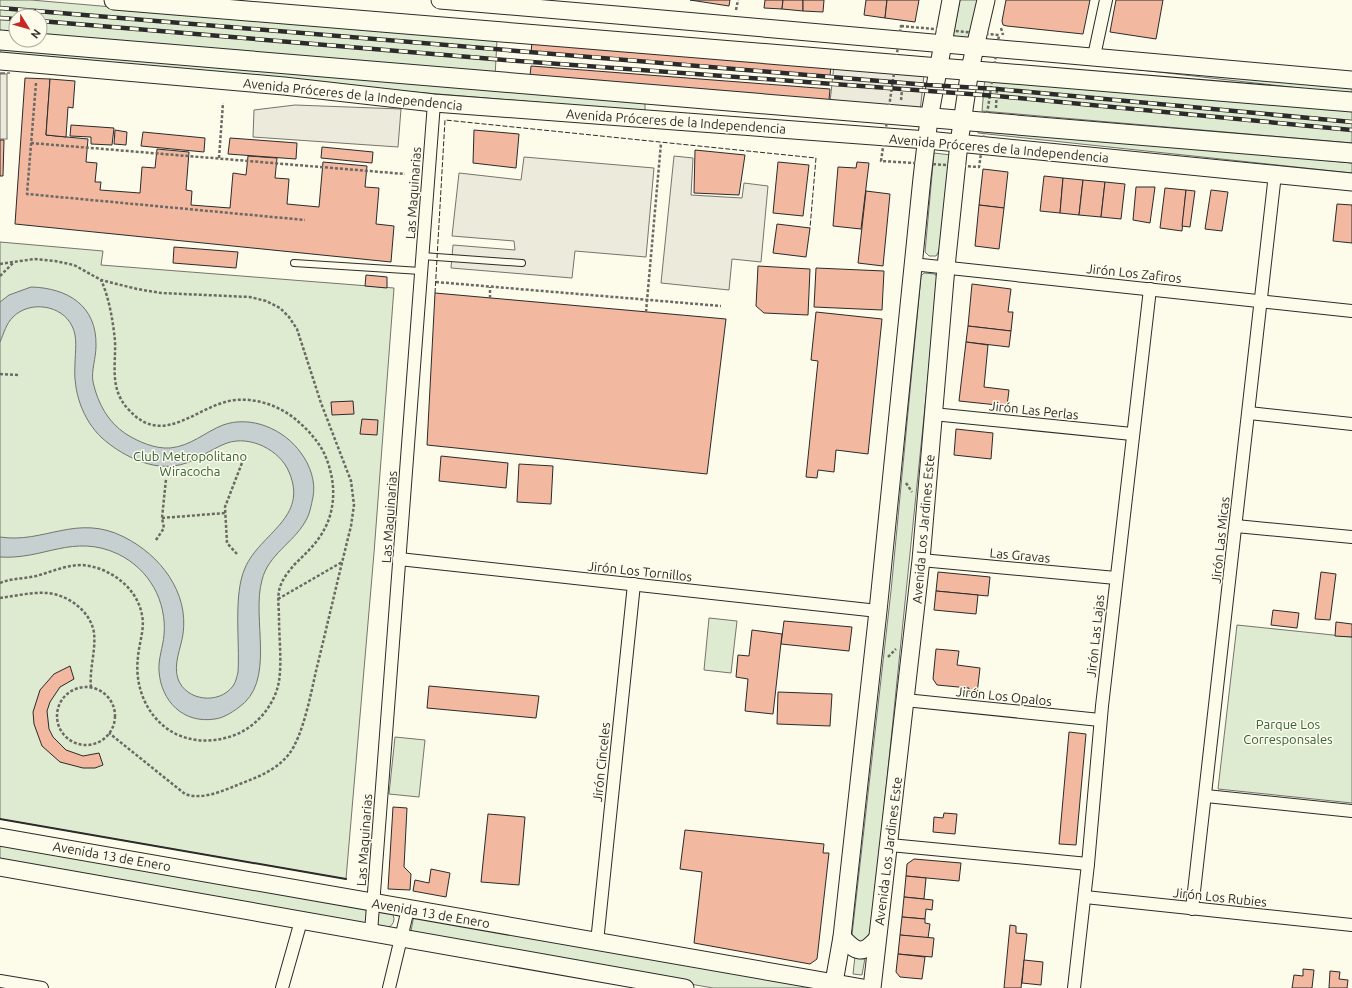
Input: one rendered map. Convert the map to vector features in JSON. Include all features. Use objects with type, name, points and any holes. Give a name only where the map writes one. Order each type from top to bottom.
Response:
[{"type":"main road","points":[[114,0],[778,55],[938,66],[970,69],[996,77],[1352,102]]},
{"type":"main road","points":[[448,0],[782,28],[975,47],[998,42],[1094,56],[1352,80]]},
{"type":"main road","points":[[834,986],[842,937],[878,611],[912,264],[929,119],[951,0]]},
{"type":"main road","name":"Avenida Los Jardines Este","points":[[872,988],[890,845],[921,560],[946,267],[959,143],[970,69],[986,0]]},
{"type":"main road","name":"Avenida Próceres de la Independencia","points":[[0,40],[929,119],[962,121],[991,116],[1352,153]]},
{"type":"main road","name":"Avenida Próceres de la Independencia","points":[[0,61],[284,86],[434,103],[927,140],[1352,182]]},
{"type":"main road","name":"Avenida 13 de Enero","points":[[0,837],[597,942],[834,986],[863,988]]},
{"type":"main road","points":[[0,867],[685,988]]},
{"type":"main road","points":[[842,937],[852,948],[861,951],[868,948],[877,939]]},
{"type":"street","points":[[1094,56],[1106,0]]},
{"type":"street","name":"Las Maquinarias","points":[[371,932],[434,103]]},
{"type":"street","name":"Jirón Las Micas","points":[[1192,909],[1206,796],[1275,174]]},
{"type":"street","name":"Jirón Los Zafiros","points":[[912,264],[1150,288],[1352,311]]},
{"type":"street","name":"Jirón Las Lajas","points":[[1074,988],[1085,897],[1100,720],[1150,288]]},
{"type":"street","points":[[1249,413],[1352,424]]},
{"type":"street","name":"Jirón Las Perlas","points":[[933,414],[1132,434]]},
{"type":"street","points":[[1236,526],[1352,537]]},
{"type":"street","name":"Jirón Los Tornillos","points":[[399,559],[878,611]]},
{"type":"street","name":"Las Gravas","points":[[921,560],[1116,578]]},
{"type":"street","name":"Jirón Cinceles","points":[[597,942],[634,584]]},
{"type":"street","name":"Jirón Los Opalos","points":[[906,700],[1100,720]]},
{"type":"street","points":[[1206,796],[1352,811]]},
{"type":"street","points":[[890,845],[1088,864]]},
{"type":"street","name":"Jirón Los Rubies","points":[[1085,897],[1352,925]]},
{"type":"street","points":[[388,988],[408,909]]},
{"type":"street","points":[[282,988],[301,921]]},
{"type":"street","points":[[0,981],[42,988]]},
{"type":"lane","points":[[422,256],[522,263]]},
{"type":"lane","points":[[294,263],[421,271]]},
{"type":"path","points":[[736,11],[738,0]]},
{"type":"path","points":[[979,167],[982,145],[991,116],[996,77],[998,42]]},
{"type":"path","points":[[991,116],[996,77]]},
{"type":"path","points":[[901,102],[903,80]]},
{"type":"path","points":[[36,83],[28,194],[305,220]]},
{"type":"path","points":[[219,158],[223,103]]},
{"type":"path","points":[[31,143],[405,174]]},
{"type":"path","points":[[646,312],[661,143]]},
{"type":"path","points":[[0,264],[34,259],[74,265],[101,280],[161,293],[250,296],[266,301],[280,308],[289,317],[297,329],[320,402],[352,481],[354,505],[342,561],[299,734],[290,754],[273,769],[228,789],[202,797],[193,797],[185,794],[109,733]]},
{"type":"path","points":[[0,276],[15,261]]},
{"type":"path","points":[[0,583],[10,579],[34,576],[66,567],[82,565],[100,570],[122,581],[131,590],[142,614],[143,625],[137,669],[145,704],[159,723],[167,729],[183,736],[211,741],[235,735],[254,723],[270,705],[278,687],[280,678],[279,589],[282,580],[318,539],[330,519],[333,495],[329,468],[318,443],[311,433],[289,414],[271,405],[251,400],[234,400],[222,403],[174,425],[154,425],[136,416],[122,400],[114,380],[114,337],[105,288],[101,280]]},
{"type":"path","points":[[436,282],[721,306]]},
{"type":"path","points":[[490,286],[490,298]]},
{"type":"path","points":[[0,374],[20,375]]},
{"type":"path","points":[[237,554],[227,543],[225,507],[245,455]]},
{"type":"path","points":[[156,540],[164,528],[162,518],[166,479]]},
{"type":"path","points":[[162,518],[225,512]]},
{"type":"path","points":[[278,599],[342,561]]},
{"type":"path","points":[[0,598],[45,593],[67,600],[86,614],[91,622],[94,633],[90,674],[91,688]]},
{"type":"path","points":[[81,688],[91,688],[100,691],[108,697],[113,706],[115,715],[114,725],[109,733],[98,742],[85,746],[75,744],[67,739],[59,728],[57,714],[60,704],[72,691],[81,688]]},
{"type":"green space","points":[[0,0],[31,0],[497,40],[495,77],[48,37],[48,8],[8,8],[8,34],[0,33]]},
{"type":"green space","points":[[960,0],[978,0],[970,39],[953,36]]},
{"type":"green space","points":[[0,47],[645,102],[645,111],[0,58]]},
{"type":"green space","points":[[1114,62],[1352,85],[1352,94],[1114,67]]},
{"type":"green space","points":[[985,77],[1352,111],[1352,143],[982,111]]},
{"type":"green space","points":[[978,126],[1352,163],[1352,173],[978,133]]},
{"type":"green space","points":[[934,153],[951,155],[939,251],[936,256],[929,256],[925,252]]},
{"type":"green space","name":"Club Metropolitano Wiracocha","points":[[0,242],[103,251],[101,265],[394,288],[374,553],[346,879],[0,819]]},
{"type":"green space","points":[[924,273],[935,274],[938,279],[871,936],[867,940],[859,942],[852,935],[891,591],[921,276]]},
{"type":"green space","points":[[709,618],[737,621],[731,673],[704,670]]},
{"type":"green space","name":"Parque Los Corresponsales","points":[[1237,625],[1352,637],[1352,803],[1218,789]]},
{"type":"green space","points":[[395,737],[425,740],[419,797],[389,794]]},
{"type":"green space","points":[[0,842],[368,907],[367,922],[364,926],[0,863]]},
{"type":"green space","points":[[385,910],[391,913],[394,919],[391,925],[385,928],[379,925],[376,919],[379,913]]},
{"type":"green space","points":[[414,915],[815,988],[713,988],[415,936],[411,931]]},
{"type":"green space","points":[[855,956],[865,958],[862,975],[853,974]]},
{"type":"shaded area","points":[[834,65],[924,75],[920,112],[830,102]]},
{"type":"shaded area","points":[[0,74],[7,74],[7,139],[0,139]]},
{"type":"shaded area","points":[[295,105],[401,109],[398,147],[253,137],[254,110]]},
{"type":"shaded area","points":[[674,156],[693,158],[691,195],[742,198],[744,183],[768,186],[761,262],[732,259],[729,290],[661,283]]},
{"type":"shaded area","points":[[524,157],[654,168],[646,257],[575,251],[572,278],[451,268],[453,245],[515,250],[514,241],[452,236],[459,173],[521,180]]},
{"type":"shaded area","points":[[31,287],[44,288],[68,295],[85,310],[91,320],[95,332],[96,351],[93,369],[93,382],[95,390],[101,405],[109,418],[126,434],[147,444],[170,448],[185,445],[223,425],[234,422],[256,423],[266,426],[286,437],[301,453],[310,468],[314,491],[308,516],[300,529],[275,556],[265,571],[262,580],[259,596],[260,666],[257,683],[250,697],[238,708],[224,716],[215,719],[203,720],[193,718],[184,714],[169,701],[164,692],[159,671],[159,662],[164,635],[164,622],[159,598],[147,577],[129,560],[102,548],[87,546],[59,549],[16,557],[0,557],[0,537],[31,537],[76,528],[91,528],[107,530],[124,537],[149,554],[169,576],[181,604],[184,619],[183,634],[176,668],[178,679],[188,692],[195,696],[212,698],[227,692],[236,681],[238,672],[238,605],[241,579],[252,556],[288,513],[293,501],[293,488],[289,472],[279,457],[271,451],[263,446],[245,441],[227,443],[188,463],[173,466],[144,463],[117,450],[102,438],[95,430],[80,404],[77,394],[75,374],[76,345],[74,330],[61,313],[45,307],[28,308],[13,317],[0,342],[0,302],[9,295]]},
{"type":"building","points":[[690,0],[730,0],[729,6]]},
{"type":"building","points":[[765,0],[783,0],[782,9],[764,8]]},
{"type":"building","points":[[783,0],[803,0],[803,11],[782,9]]},
{"type":"building","points":[[803,0],[824,0],[823,12],[803,11]]},
{"type":"building","points":[[866,0],[887,0],[885,18],[864,15]]},
{"type":"building","points":[[887,0],[919,0],[915,22],[885,18]]},
{"type":"building","points":[[1006,0],[1090,0],[1083,34],[1003,25],[1002,21]]},
{"type":"building","points":[[1116,0],[1163,0],[1156,39],[1110,32]]},
{"type":"building","points":[[532,42],[831,66],[830,76],[531,53]]},
{"type":"building","points":[[531,66],[830,89],[829,100],[530,76]]},
{"type":"building","points":[[25,78],[50,79],[46,135],[88,139],[86,162],[97,163],[95,182],[101,182],[100,190],[140,193],[142,167],[155,168],[157,149],[189,152],[186,190],[192,191],[191,205],[230,208],[233,173],[246,175],[248,156],[277,158],[275,178],[289,179],[287,204],[319,207],[323,162],[367,166],[365,187],[379,188],[376,224],[394,226],[391,262],[15,224]]},
{"type":"building","points":[[50,79],[75,81],[73,108],[68,107],[66,137],[46,135]]},
{"type":"building","points":[[71,125],[114,128],[112,145],[91,144],[91,137],[70,136]]},
{"type":"building","points":[[115,130],[127,132],[126,145],[114,144]]},
{"type":"building","points":[[474,130],[519,134],[516,168],[473,163]]},
{"type":"building","points":[[143,132],[205,138],[204,152],[141,146]]},
{"type":"building","points":[[230,138],[297,143],[296,159],[228,154]]},
{"type":"building","points":[[0,140],[4,140],[3,176],[0,176]]},
{"type":"building","points":[[322,147],[373,152],[372,163],[321,158]]},
{"type":"building","points":[[695,150],[745,155],[739,195],[694,193]]},
{"type":"building","points":[[778,162],[809,165],[803,216],[773,213]]},
{"type":"building","points":[[857,162],[869,163],[861,229],[833,226],[838,167],[856,168]]},
{"type":"building","points":[[983,169],[1008,172],[1004,208],[979,205]]},
{"type":"building","points":[[1044,176],[1063,178],[1060,213],[1040,211]]},
{"type":"building","points":[[1063,178],[1083,180],[1079,215],[1060,213]]},
{"type":"building","points":[[1083,180],[1105,182],[1101,217],[1079,215]]},
{"type":"building","points":[[1105,182],[1125,184],[1121,219],[1101,217]]},
{"type":"building","points":[[1136,187],[1155,187],[1150,223],[1133,220]]},
{"type":"building","points":[[1165,188],[1186,190],[1182,231],[1160,228]]},
{"type":"building","points":[[1186,190],[1195,191],[1190,227],[1182,226]]},
{"type":"building","points":[[1211,190],[1228,192],[1222,231],[1205,229]]},
{"type":"building","points":[[866,191],[890,194],[883,266],[858,263]]},
{"type":"building","points":[[1337,204],[1352,205],[1352,243],[1333,241]]},
{"type":"building","points":[[979,205],[1004,208],[999,249],[975,246]]},
{"type":"building","points":[[777,224],[810,228],[806,257],[773,253]]},
{"type":"building","points":[[174,247],[238,252],[236,268],[173,263]]},
{"type":"building","points":[[758,266],[810,269],[808,315],[764,313],[756,306]]},
{"type":"building","points":[[816,268],[884,271],[882,310],[814,307]]},
{"type":"building","points":[[366,275],[387,277],[387,288],[365,286]]},
{"type":"building","points":[[972,284],[1011,289],[1008,312],[1013,312],[1011,331],[968,326]]},
{"type":"building","points":[[435,293],[726,319],[707,474],[427,445]]},
{"type":"building","points":[[816,312],[882,319],[868,454],[836,450],[834,472],[818,470],[817,478],[806,477],[818,361],[811,360]]},
{"type":"building","points":[[968,326],[1011,331],[1009,347],[966,342]]},
{"type":"building","points":[[966,342],[988,345],[984,387],[1009,390],[1007,406],[959,401]]},
{"type":"building","points":[[353,401],[354,414],[332,415],[331,402]]},
{"type":"building","points":[[362,419],[378,420],[377,435],[360,434]]},
{"type":"building","points":[[956,429],[993,433],[991,459],[954,455]]},
{"type":"building","points":[[441,456],[508,463],[506,488],[439,481]]},
{"type":"building","points":[[519,464],[553,466],[551,504],[517,502]]},
{"type":"building","points":[[938,572],[990,577],[988,596],[936,591]]},
{"type":"building","points":[[1321,572],[1336,574],[1330,620],[1315,619]]},
{"type":"building","points":[[936,591],[978,595],[976,614],[934,610]]},
{"type":"building","points":[[1273,610],[1299,613],[1297,628],[1271,625]]},
{"type":"building","points":[[784,621],[852,627],[849,651],[781,644]]},
{"type":"building","points":[[1336,622],[1352,624],[1352,637],[1335,636]]},
{"type":"building","points":[[752,630],[782,634],[773,714],[745,711],[748,679],[736,677],[738,655],[749,656]]},
{"type":"building","points":[[936,649],[959,651],[957,665],[980,668],[977,694],[968,693],[969,688],[937,685],[933,679]]},
{"type":"building","points":[[70,666],[74,679],[60,687],[50,702],[47,711],[49,729],[53,737],[66,750],[83,756],[99,753],[103,765],[95,768],[83,768],[60,762],[42,746],[34,724],[33,712],[40,690],[54,674]]},
{"type":"building","points":[[429,686],[539,696],[536,718],[427,708]]},
{"type":"building","points":[[778,692],[832,694],[830,726],[777,724]]},
{"type":"building","points":[[1069,732],[1086,734],[1076,845],[1059,844]]},
{"type":"building","points":[[393,807],[407,808],[404,867],[411,874],[410,890],[388,889]]},
{"type":"building","points":[[944,813],[957,814],[955,834],[933,832],[934,817],[943,818]]},
{"type":"building","points":[[488,814],[525,817],[519,885],[481,882]]},
{"type":"building","points":[[685,830],[824,844],[823,853],[829,853],[817,959],[810,964],[694,943],[702,872],[680,869]]},
{"type":"building","points":[[914,859],[961,863],[959,881],[906,876],[907,864]]},
{"type":"building","points":[[431,869],[450,873],[446,897],[413,891],[415,880],[429,883]]},
{"type":"building","points":[[906,876],[926,878],[924,899],[904,897]]},
{"type":"building","points":[[904,897],[933,900],[932,910],[926,909],[925,919],[902,917]]},
{"type":"building","points":[[902,917],[925,919],[925,923],[930,924],[928,938],[900,935]]},
{"type":"building","points":[[1010,925],[1016,926],[1016,933],[1027,934],[1021,988],[1004,988]]},
{"type":"building","points":[[900,935],[934,938],[932,957],[898,954]]},
{"type":"building","points":[[898,954],[925,957],[922,979],[900,977],[896,972]]},
{"type":"building","points":[[1024,960],[1043,962],[1041,985],[1022,983]]},
{"type":"building","points":[[1303,969],[1314,970],[1312,988],[1292,988],[1294,975],[1303,976]]},
{"type":"building","points":[[1330,971],[1340,972],[1339,979],[1348,980],[1347,988],[1329,988]]},
{"type":"railway","points":[[0,8],[928,85],[997,89],[1352,122]]},
{"type":"railway","points":[[0,18],[8,18]]},
{"type":"railway","points":[[48,22],[505,60],[997,96],[1352,130]]},
{"type":"fence","points":[[0,73],[10,73]]},
{"type":"fence","points":[[435,293],[445,120],[816,158],[810,228]]},
{"type":"wall","points":[[0,819],[346,879]]}]
